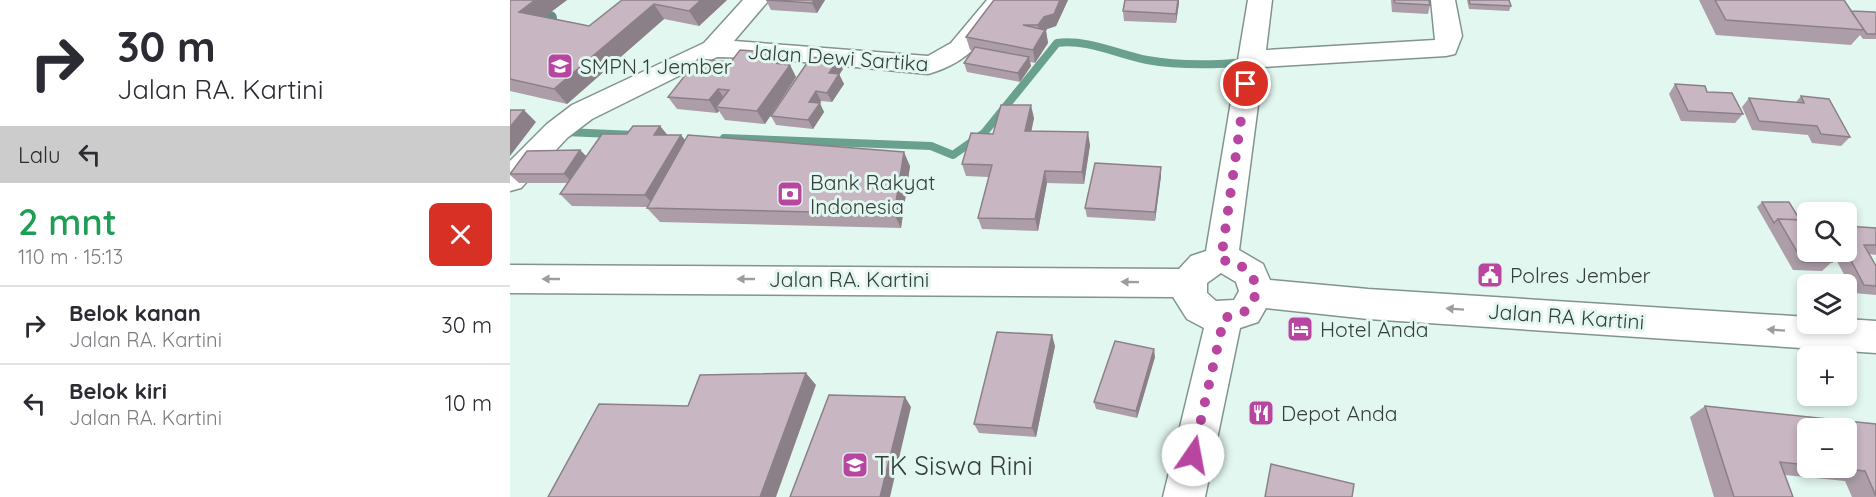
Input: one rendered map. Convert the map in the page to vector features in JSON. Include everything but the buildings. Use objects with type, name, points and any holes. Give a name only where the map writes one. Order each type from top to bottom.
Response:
[{"type":"street","points":[[713,50],[757,0]]},
{"type":"street","points":[[1221,260],[1260,0]]},
{"type":"street","points":[[1250,59],[1446,48],[1449,36],[1443,0]]},
{"type":"street","name":"Jalan Dewi Sartika","points":[[510,180],[557,132],[582,112],[713,50],[762,50],[928,65],[940,63],[949,59],[967,42],[993,1]]},
{"type":"street","points":[[1221,260],[1243,266],[1251,274],[1257,293],[1246,311],[1224,318],[1201,311],[1192,303],[1188,293],[1188,283],[1200,267],[1221,260]]},
{"type":"street","name":"Jalan RA. Kartini","points":[[510,279],[1188,283]]},
{"type":"street","name":"Jalan RA Kartini","points":[[1257,293],[1368,304],[1876,337]]},
{"type":"street","points":[[1184,497],[1224,318]]},
{"type":"waterway","points":[[724,138],[931,146],[953,155],[984,133],[1057,43],[1080,43],[1147,60],[1172,63],[1248,62]]},
{"type":"waterway","points":[[565,132],[635,135]]},
{"type":"place","name":"SMPN 1 Jember","points":[[560,66]]},
{"type":"place","name":"Bank Rakyat Indonesia","points":[[790,194]]},
{"type":"place","name":"Polres Jember","points":[[1490,275]]},
{"type":"place","name":"Hotel Anda","points":[[1300,329]]},
{"type":"place","name":"Depot Anda","points":[[1261,413]]},
{"type":"place","name":"TK Siswa Rini","points":[[855,465]]},
{"type":"route","points":[[1193,455],[1224,318],[1246,311],[1253,303],[1257,293],[1256,283],[1243,266],[1221,260],[1246,84]]}]
